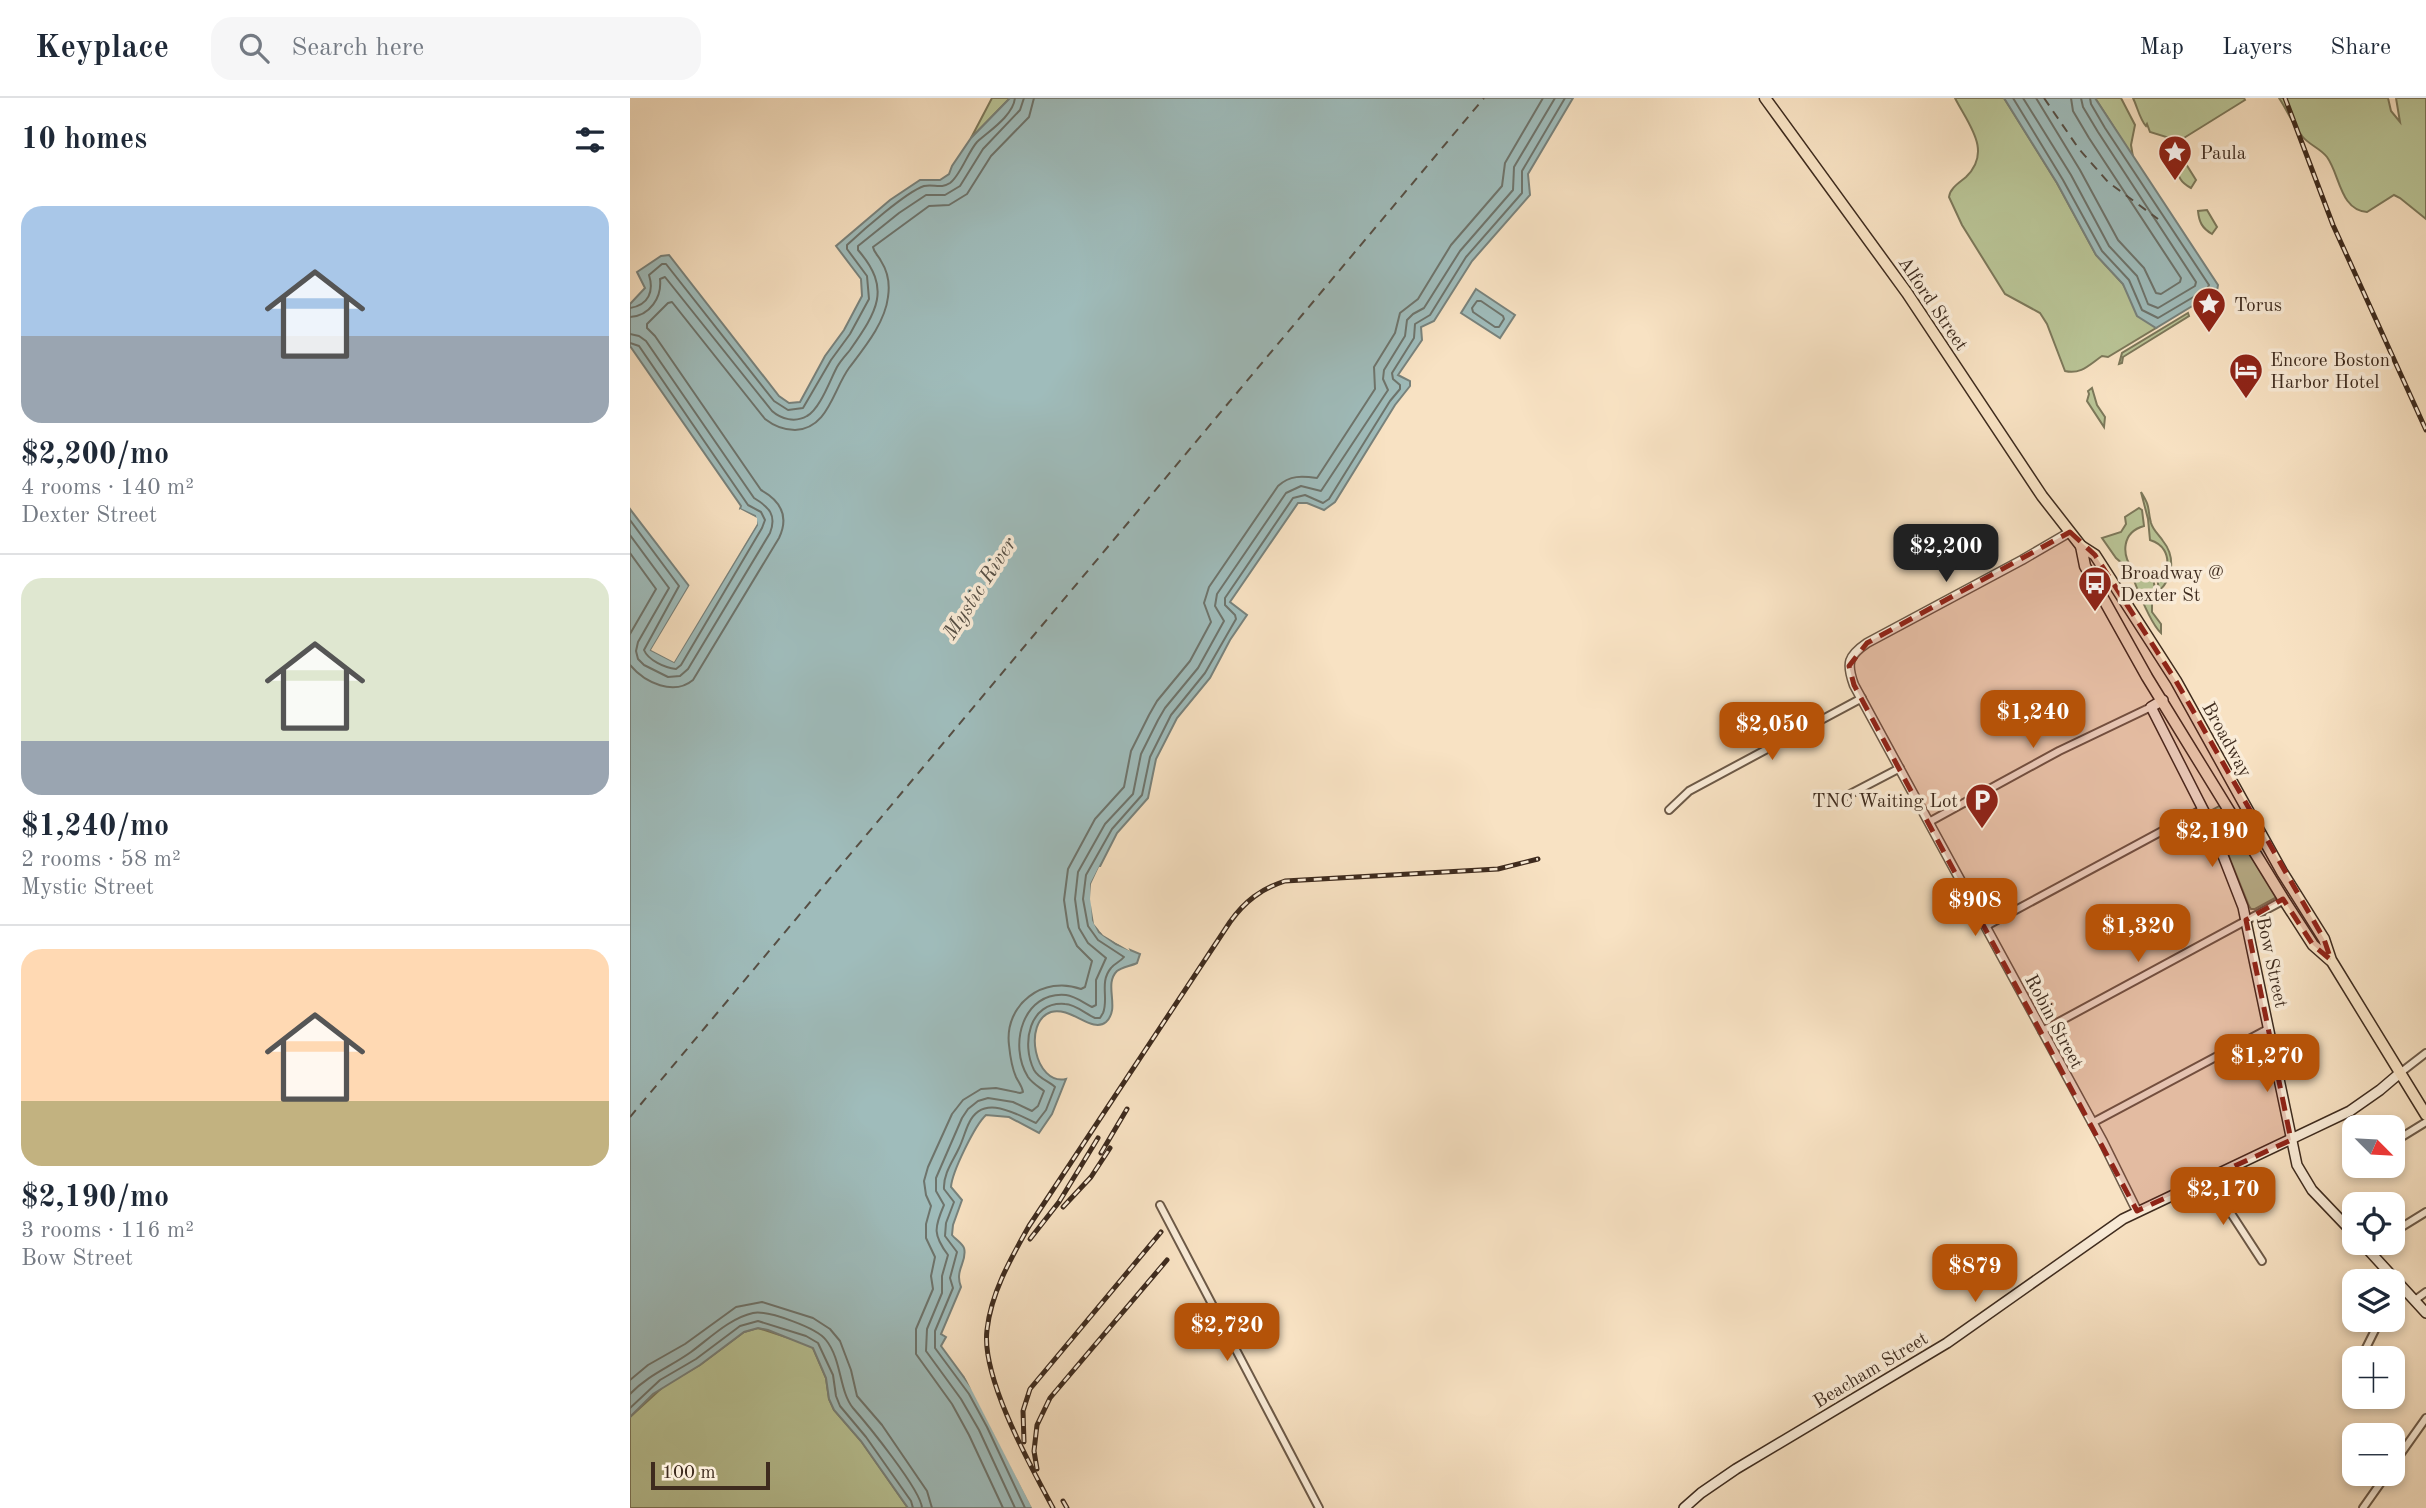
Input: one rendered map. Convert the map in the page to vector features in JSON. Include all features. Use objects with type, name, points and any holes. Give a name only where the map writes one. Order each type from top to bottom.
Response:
[{"type":"main road","name":"Alford Street","points":[[1765,98],[1907,293],[2042,496],[2070,532]]},
{"type":"main road","name":"Broadway","points":[[2070,532],[2081,546],[2095,555],[2176,681],[2282,872],[2324,939],[2331,960],[2426,1115]]},
{"type":"main road","name":"Broadway","points":[[2081,546],[2085,566],[2147,677],[2284,900],[2314,946],[2331,960]]},
{"type":"main road","points":[[2151,707],[2163,700]]},
{"type":"main road","name":"Bow Street","points":[[2151,707],[2218,840],[2246,920],[2298,1165],[2308,1184],[2342,1221]]},
{"type":"main road","name":"Beacham Street","points":[[1684,1508],[1707,1488],[1736,1469],[1947,1343],[2116,1223],[2350,1111],[2400,1073]]},
{"type":"main road","points":[[2375,1255],[2387,1269]]},
{"type":"main road","points":[[2405,1290],[2426,1313]]},
{"type":"street","name":"Robin Street","points":[[2070,532],[1867,643],[1856,651],[1850,661],[1849,672],[2137,1211]]},
{"type":"street","points":[[1669,810],[1689,791],[1862,698]]},
{"type":"street","points":[[1929,822],[2059,751],[2151,707]]},
{"type":"street","points":[[1833,803],[1900,768]]},
{"type":"street","points":[[1986,926],[2203,809]]},
{"type":"street","points":[[2042,1031],[2284,900]]},
{"type":"street","points":[[2092,1123],[2268,1029]]},
{"type":"street","points":[[2400,1073],[2426,1053]]},
{"type":"street","points":[[2405,1135],[2426,1122]]},
{"type":"street","points":[[2208,1178],[2262,1261]]},
{"type":"street","points":[[1160,1205],[1319,1508]]},
{"type":"street","points":[[2405,1225],[2426,1212]]},
{"type":"street","points":[[2414,1300],[2426,1292]]},
{"type":"street","points":[[2405,1448],[2426,1419]]},
{"type":"street","points":[[2363,1508],[2379,1486]]},
{"type":"highlighted area","points":[[2070,532],[2095,555],[2176,681],[2324,939],[2331,960],[2313,945],[2283,899],[2246,920],[2291,1140],[2137,1211],[1854,685],[1849,666],[1867,643]]},
{"type":"green space","points":[[992,98],[1010,98],[971,138]]},
{"type":"green space","points":[[1955,98],[2004,98],[2057,183],[2096,255],[2123,284],[2130,297],[2156,328],[2081,370],[2065,371],[2040,313],[2005,294],[1962,225],[1949,197],[1953,188],[1974,167],[1978,157],[1976,138]]},
{"type":"green space","points":[[2095,98],[2121,98],[2135,125],[2131,145],[2133,157]]},
{"type":"green space","points":[[2133,98],[2245,100],[2179,141],[2150,132]]},
{"type":"green space","points":[[2279,98],[2388,98],[2391,111],[2400,122],[2396,98],[2426,98],[2426,219],[2394,195],[2367,212],[2351,205],[2327,157],[2302,136]]},
{"type":"green space","points":[[2186,164],[2196,180],[2191,188],[2180,179],[2178,173],[2177,165]]},
{"type":"green space","points":[[2207,210],[2217,227],[2212,234],[2203,227],[2199,218],[2198,211]]},
{"type":"green space","points":[[2188,313],[2189,316],[2123,357],[2122,363],[2119,364],[2122,353]]},
{"type":"green space","points":[[2092,388],[2097,405],[2105,417],[2104,427],[2087,401],[2088,391]]},
{"type":"green space","points":[[2141,492],[2148,505],[2152,526],[2170,553],[2170,573],[2159,591],[2157,576],[2167,567],[2167,558],[2162,547],[2150,540]]},
{"type":"green space","points":[[2139,508],[2142,510],[2144,526],[2131,533],[2125,551],[2133,570],[2131,571],[2116,558],[2102,538],[2121,532],[2126,524],[2125,517]]},
{"type":"green space","points":[[2136,573],[2153,577],[2156,596],[2152,603],[2152,612],[2161,624],[2161,633],[2138,591],[2133,578]]},
{"type":"green space","points":[[2221,805],[2277,897],[2255,909],[2249,906],[2213,817],[2212,810]]},
{"type":"green space","points":[[758,1328],[813,1348],[826,1378],[829,1399],[834,1410],[861,1441],[908,1508],[630,1508],[630,1417],[664,1386],[700,1365],[744,1332]]},
{"type":"water","name":"Mystic River","points":[[1010,98],[1573,98],[1528,174],[1530,195],[1472,261],[1434,321],[1421,327],[1422,340],[1398,375],[1410,381],[1410,386],[1395,405],[1335,502],[1324,510],[1307,503],[1298,503],[1230,602],[1247,615],[1210,678],[1177,718],[1156,759],[1148,798],[1117,833],[1091,884],[1093,920],[1099,932],[1116,944],[1140,954],[1137,963],[1117,971],[1113,977],[1110,1016],[1100,1025],[1059,1011],[1051,1012],[1042,1018],[1035,1039],[1040,1064],[1046,1073],[1055,1079],[1066,1079],[1052,1114],[1039,1133],[1009,1117],[986,1115],[970,1138],[955,1171],[951,1187],[962,1200],[952,1235],[963,1246],[965,1253],[959,1276],[961,1287],[941,1334],[946,1337],[941,1346],[974,1391],[1033,1508],[908,1508],[861,1441],[834,1410],[829,1399],[826,1378],[813,1348],[768,1330],[758,1328],[744,1332],[700,1365],[653,1394],[630,1417],[630,509],[689,586],[651,650],[674,662],[757,525],[755,516],[740,509],[741,506],[630,346],[630,304],[645,288],[637,272],[661,256],[669,255],[779,396],[789,403],[800,402],[862,296],[861,279],[836,246],[890,200],[920,180],[940,180],[949,174],[971,138]]},
{"type":"water","points":[[2004,98],[2095,98],[2218,285],[2217,291],[2156,328],[2137,316],[2123,284],[2096,255],[2057,183]]},
{"type":"water","points":[[1476,289],[1515,315],[1500,338],[1461,313]]},
{"type":"pier","points":[[740,509],[757,518],[757,524],[674,662],[651,650],[691,583],[692,588],[656,649],[673,658],[753,523],[753,519],[738,512]]},
{"type":"pier","points":[[1099,867],[1104,867],[1096,878],[1094,899],[1098,922],[1105,932],[1127,945],[1130,951],[1103,935],[1094,924],[1090,899],[1091,884]]},
{"type":"pier","points":[[968,1376],[996,1422],[1037,1508],[1032,1508],[965,1377]]},
{"type":"ferry route","points":[[630,1117],[1484,98]]},
{"type":"ferry route","points":[[2044,98],[2079,149],[2108,182],[2158,219]]},
{"type":"railway","points":[[2285,98],[2333,225],[2426,430]]},
{"type":"railway","points":[[1053,1508],[1009,1420],[992,1372],[987,1349],[987,1330],[997,1289],[1029,1226],[1230,922],[1254,897],[1285,881],[1498,869],[1538,859]]},
{"type":"railway","points":[[1101,1153],[1127,1109]]},
{"type":"railway","points":[[1030,1239],[1059,1202],[1098,1138]]},
{"type":"railway","points":[[1063,1207],[1091,1177],[1110,1148]]},
{"type":"railway","points":[[1024,1442],[1023,1411],[1030,1389],[1161,1232]]},
{"type":"railway","points":[[1037,1469],[1034,1451],[1037,1425],[1050,1398],[1167,1260]]},
{"type":"railway","points":[[1063,1501],[1067,1508]]},
{"type":"place","name":"Paula","points":[[2175,182]]},
{"type":"place","name":"Torus","points":[[2209,334]]},
{"type":"place","name":"Encore Boston Harbor Hotel","points":[[2246,400]]},
{"type":"place","name":"Broadway @ Dexter St","points":[[2095,613]]},
{"type":"place","name":"TNC Waiting Lot","points":[[1982,830]]}]
